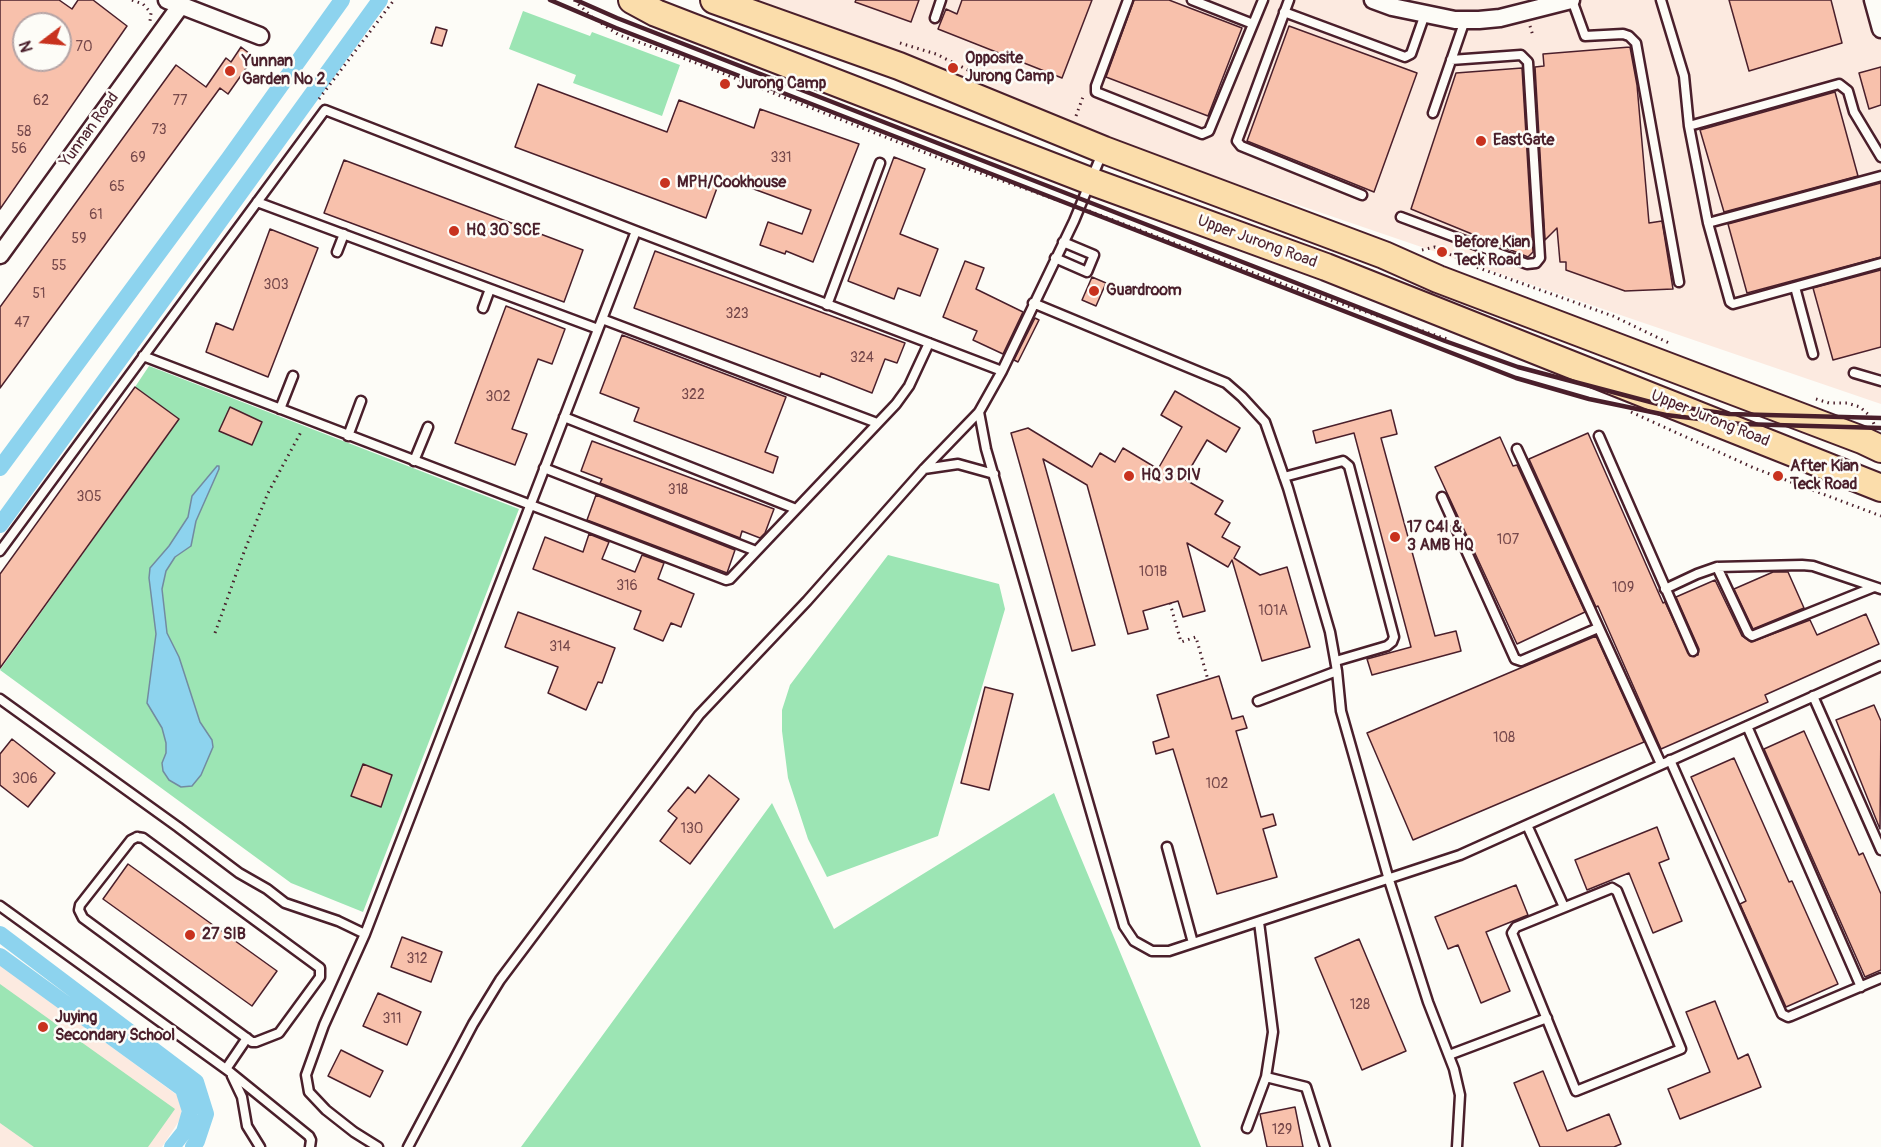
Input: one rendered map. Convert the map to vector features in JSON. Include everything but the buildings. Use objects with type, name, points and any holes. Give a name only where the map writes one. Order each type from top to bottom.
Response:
[{"type":"main road","name":"Upper Jurong Road","points":[[632,0],[656,13],[1090,181],[1337,272],[1881,488]]},
{"type":"main road","name":"Upper Jurong Road","points":[[714,0],[899,66],[1104,150],[1384,255],[1450,283],[1862,440],[1878,439]]},
{"type":"street","points":[[1373,0],[1392,7],[1455,20],[1500,18],[1571,0]]},
{"type":"street","points":[[1873,0],[1881,29]]},
{"type":"street","points":[[174,3],[260,36]]},
{"type":"street","name":"Yunnan Road","points":[[0,255],[174,3]]},
{"type":"lane","points":[[935,18],[941,0]]},
{"type":"lane","points":[[1128,0],[1096,86],[1096,92],[1202,134],[1209,131],[1263,0]]},
{"type":"lane","points":[[1192,0],[1253,24]]},
{"type":"lane","points":[[1289,0],[1237,141],[1241,146],[1362,195]]},
{"type":"lane","points":[[1571,0],[1585,36],[1623,34],[1636,43],[1679,282]]},
{"type":"lane","points":[[1661,0],[1684,76],[1689,126],[1708,223],[1730,302],[1733,304],[1881,263]]},
{"type":"lane","points":[[1284,12],[1404,57],[1411,54],[1425,14]]},
{"type":"lane","points":[[1433,113],[1465,20]]},
{"type":"lane","points":[[1401,217],[1527,264],[1536,263],[1540,258],[1528,62],[1521,55],[1451,60]]},
{"type":"lane","points":[[1689,126],[1839,84],[1848,91],[1854,112],[1881,157]]},
{"type":"lane","points":[[0,551],[325,110],[1002,371]]},
{"type":"lane","points":[[408,1147],[472,1024],[500,980],[685,733],[979,411],[1002,371],[1104,150]]},
{"type":"lane","points":[[827,304],[880,163]]},
{"type":"lane","points":[[1708,223],[1881,176]]},
{"type":"lane","points":[[257,202],[598,329]]},
{"type":"lane","points":[[378,1147],[326,1110],[309,1092],[306,1075],[324,1025],[365,934],[636,231]]},
{"type":"lane","points":[[337,252],[344,234]]},
{"type":"lane","points":[[1055,258],[1087,272],[1094,255],[1063,242]]},
{"type":"lane","points":[[1795,287],[1813,354]]},
{"type":"lane","points":[[483,308],[490,289]]},
{"type":"lane","points":[[1033,303],[1226,383],[1265,422],[1284,477],[1330,632],[1336,661],[1341,711],[1389,880],[1428,1002],[1449,1055],[1460,1095],[1457,1147]]},
{"type":"lane","points":[[602,319],[877,423]]},
{"type":"lane","points":[[142,356],[722,580],[730,579],[906,392],[929,343]]},
{"type":"lane","points":[[1854,373],[1881,381]]},
{"type":"lane","points":[[280,410],[293,376]]},
{"type":"lane","points":[[348,436],[361,401]]},
{"type":"lane","points":[[979,411],[986,448],[1124,926],[1134,941],[1152,951],[1170,951],[1460,855],[1813,696],[1880,669]]},
{"type":"lane","points":[[564,417],[796,509]]},
{"type":"lane","points":[[414,461],[428,427]]},
{"type":"lane","points":[[1599,436],[1693,651]]},
{"type":"lane","points":[[1517,449],[1661,764]]},
{"type":"lane","points":[[1284,477],[1343,461],[1349,466],[1394,638],[1387,646],[1336,661]]},
{"type":"lane","points":[[924,469],[958,464],[994,474]]},
{"type":"lane","points":[[544,468],[756,551]]},
{"type":"lane","points":[[1442,497],[1515,659],[1521,661],[1598,628]]},
{"type":"lane","points":[[1665,589],[1717,567],[1813,566],[1877,588]]},
{"type":"lane","points":[[1717,567],[1748,633],[1752,636],[1877,588]]},
{"type":"lane","points":[[1258,700],[1337,671]]},
{"type":"lane","points":[[1813,696],[1881,850]]},
{"type":"lane","points":[[0,699],[239,873],[285,903],[338,921],[365,934]]},
{"type":"lane","points":[[1747,726],[1862,987]]},
{"type":"lane","points":[[1670,760],[1782,1014],[1791,1016],[1881,978]]},
{"type":"lane","points":[[1527,825],[1564,908]]},
{"type":"lane","points":[[137,837],[143,838],[317,964],[321,971],[320,978],[279,1033],[256,1042],[247,1038],[80,914],[80,905],[131,840],[137,837]]},
{"type":"lane","points":[[1167,847],[1193,943]]},
{"type":"lane","points":[[1612,888],[1617,891],[1681,1049],[1576,1091],[1547,1018],[1512,933],[1516,927],[1612,888]]},
{"type":"lane","points":[[0,906],[228,1070],[309,1136],[310,1147]]},
{"type":"lane","points":[[1247,1128],[1266,1077],[1273,1032],[1258,922]]},
{"type":"lane","points":[[1449,1055],[1547,1018]]},
{"type":"lane","points":[[228,1070],[247,1038]]},
{"type":"lane","points":[[228,1070],[242,1097],[247,1126],[260,1147]]},
{"type":"lane","points":[[1266,1077],[1306,1087],[1325,1147]]},
{"type":"path","points":[[574,0],[592,17],[618,35],[721,72],[954,164],[1078,207],[1291,287],[1447,339]]},
{"type":"path","points":[[1418,251],[1435,247],[1476,267],[1613,316],[1676,347]]},
{"type":"path","points":[[1808,397],[1829,403],[1847,403],[1860,407],[1871,417],[1878,439]]},
{"type":"path","points":[[1622,407],[1741,463],[1881,516]]},
{"type":"path","points":[[215,633],[268,493],[308,420]]},
{"type":"path","points":[[1170,603],[1181,642],[1196,638],[1208,680]]},
{"type":"shaded area","points":[[749,0],[1881,0],[1881,404],[1155,156]]},
{"type":"shaded area","name":"Juying Secondary School","points":[[0,965],[177,1095],[182,1108],[181,1118],[162,1147],[0,1147]]},
{"type":"green space","points":[[523,11],[590,36],[592,32],[680,65],[662,116],[573,83],[576,75],[509,49]]},
{"type":"green space","points":[[149,366],[519,509],[363,912],[291,883],[0,670],[179,419],[135,387]]},
{"type":"green space","points":[[888,555],[999,584],[1005,609],[938,836],[827,877],[808,839],[788,778],[782,731],[782,710],[790,685]]},
{"type":"green space","points":[[1054,793],[1201,1147],[521,1147],[772,803],[834,929]]},
{"type":"green space","name":"Juying Secondary School","points":[[0,984],[175,1109],[148,1147],[34,1147],[0,1123]]},
{"type":"water","points":[[217,466],[219,469],[196,521],[191,546],[175,557],[166,571],[162,589],[167,633],[179,657],[200,722],[212,740],[213,747],[201,775],[192,786],[181,787],[169,780],[163,771],[162,763],[166,753],[166,743],[162,728],[147,703],[156,634],[149,578],[150,568],[169,546],[188,517],[192,496]]},
{"type":"waterway","points":[[0,468],[229,158],[342,0]]},
{"type":"waterway","points":[[0,525],[380,0]]},
{"type":"waterway","points":[[0,934],[196,1082],[206,1114],[193,1147]]},
{"type":"waterway","points":[[0,956],[183,1089],[190,1111],[184,1132],[172,1147]]},
{"type":"railway","points":[[550,0],[616,28],[1516,378],[1589,399],[1666,415],[1741,424],[1881,428]]},
{"type":"railway","points":[[576,0],[1445,341],[1518,367],[1658,404],[1729,414],[1881,418]]},
{"type":"place","name":"Opposite Jurong Camp","points":[[953,68]]},
{"type":"place","name":"Yunnan Garden No 2","points":[[230,71]]},
{"type":"place","name":"Jurong Camp","points":[[725,84]]},
{"type":"place","name":"EastGate","points":[[1481,141]]},
{"type":"place","name":"MPH/Cookhouse","points":[[665,183]]},
{"type":"place","name":"HQ 30 SCE","points":[[454,231]]},
{"type":"place","name":"Before Kian Teck Road","points":[[1442,252]]},
{"type":"place","name":"Guardroom","points":[[1094,291]]},
{"type":"place","name":"HQ 3 DIV","points":[[1129,476]]},
{"type":"place","name":"After Kian Teck Road","points":[[1778,476]]},
{"type":"place","name":"17 C4I & 3 AMB HQ","points":[[1395,537]]},
{"type":"place","name":"27 SIB","points":[[190,935]]},
{"type":"place","name":"Juying Secondary School","points":[[43,1027]]}]
